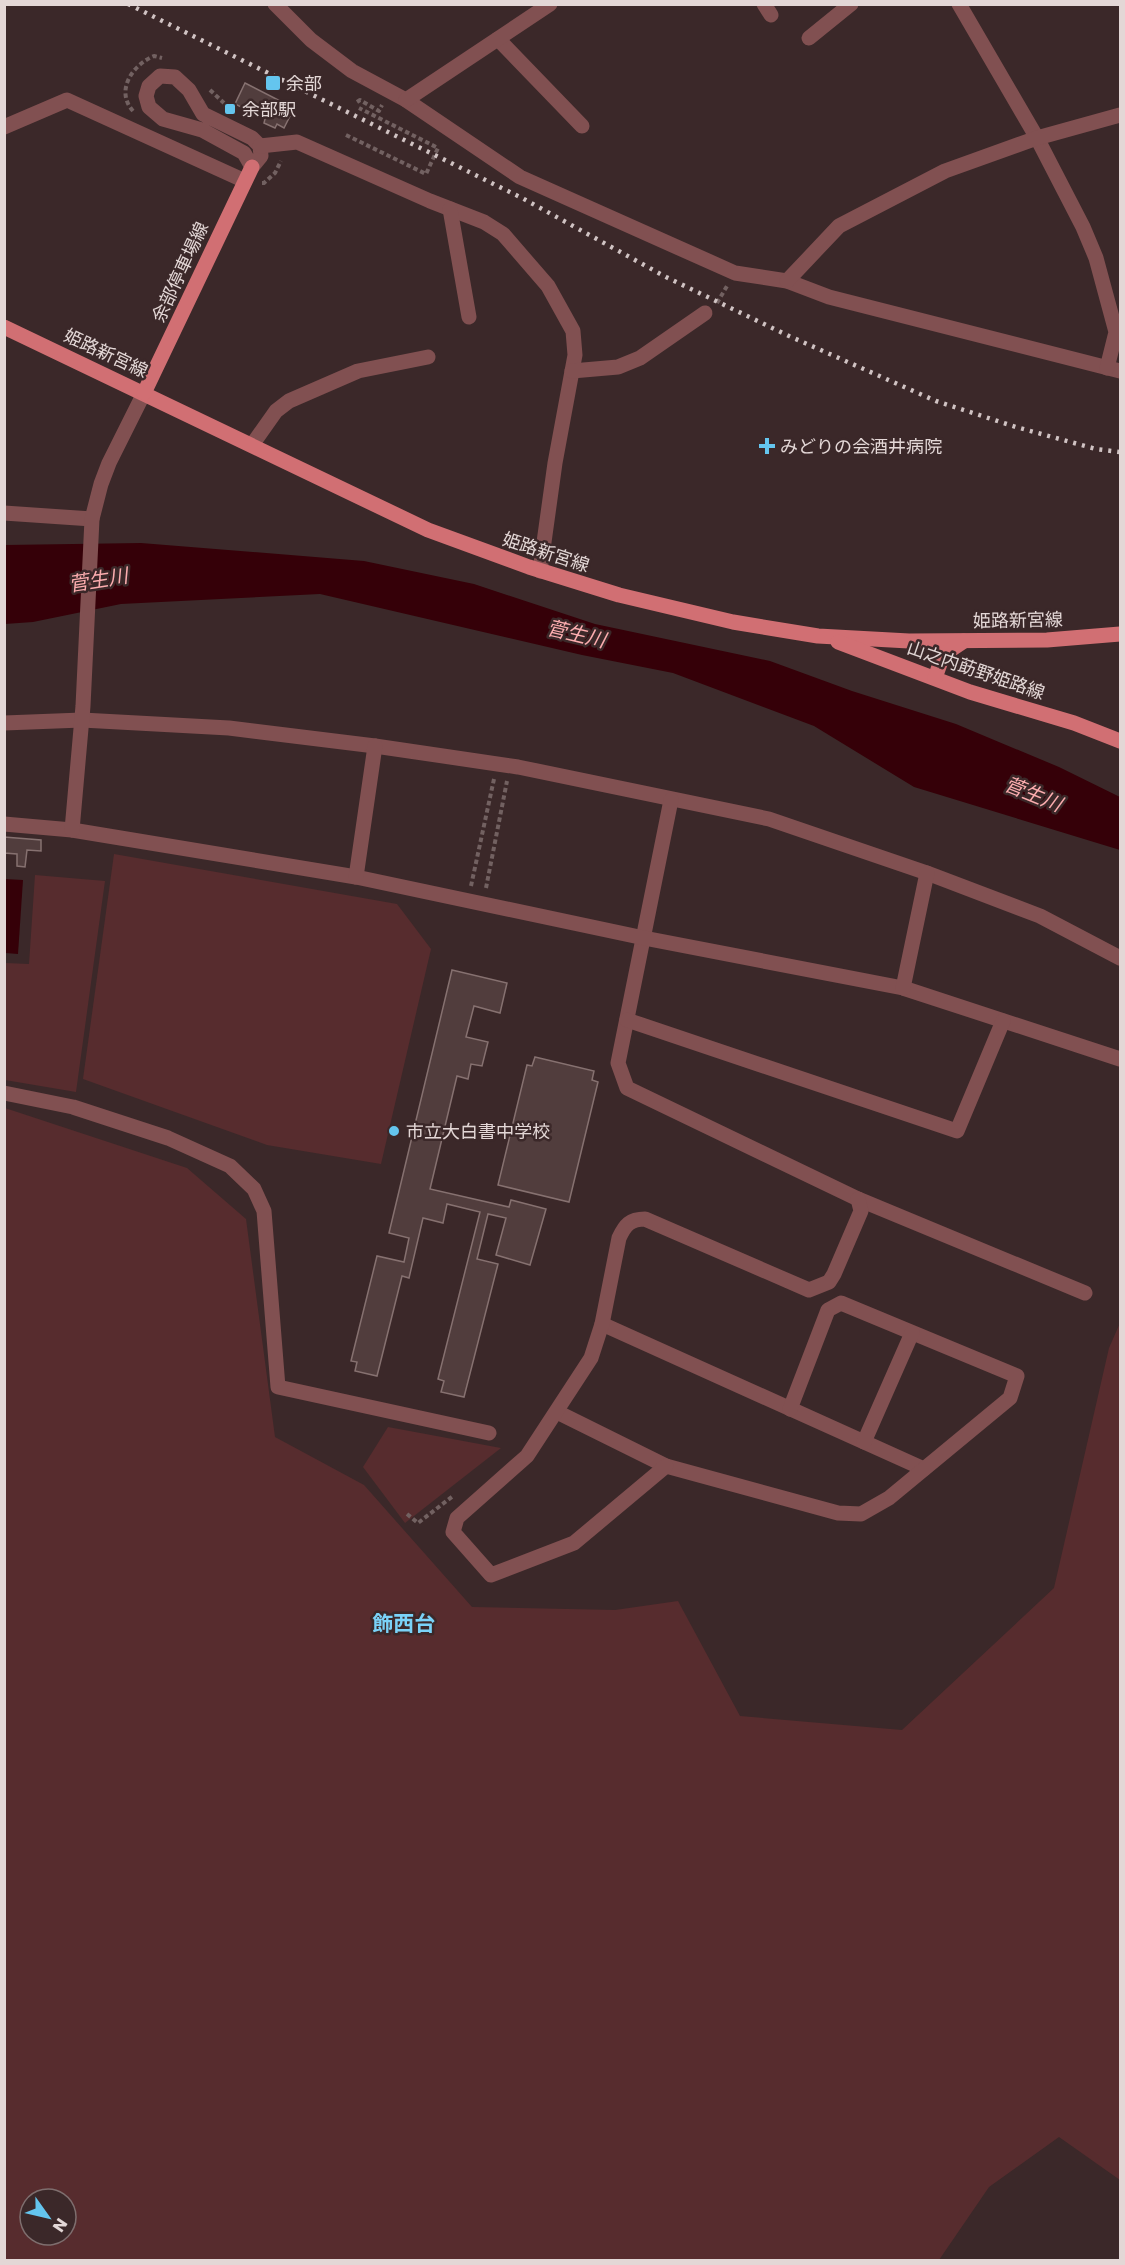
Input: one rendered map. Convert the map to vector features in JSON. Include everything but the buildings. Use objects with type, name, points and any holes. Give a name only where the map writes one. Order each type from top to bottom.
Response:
[{"type":"main road","name":"余部停車場線","points":[[144,393],[248,174]]},
{"type":"main road","name":"姫路新宮線","points":[[4,327],[428,530],[540,571],[619,595],[733,622],[818,636],[909,641],[1047,640],[1120,634]]},
{"type":"main road","name":"山之内莇野姫路線","points":[[818,636],[970,692],[1074,723],[1120,741]]},
{"type":"main road","points":[[935,678],[943,655],[964,640]]},
{"type":"street","points":[[275,4],[311,40],[352,71],[405,100],[520,177],[735,273],[787,280],[829,297],[1114,369],[1116,332],[1096,258],[1083,227],[1037,138],[959,4]]},
{"type":"street","points":[[405,100],[550,4]]},
{"type":"street","points":[[809,38],[851,4]]},
{"type":"street","points":[[498,39],[582,126]]},
{"type":"street","points":[[160,76],[175,77],[189,90],[203,114],[252,138],[260,146],[261,156],[248,174],[244,153],[202,130],[163,119],[149,107],[146,96],[149,86],[160,76]]},
{"type":"street","points":[[4,127],[67,99],[248,174]]},
{"type":"street","points":[[787,280],[839,226],[945,171],[1037,138],[1120,115]]},
{"type":"street","points":[[260,146],[297,142],[484,222],[503,234],[548,286],[573,331],[575,355],[555,463],[540,571]]},
{"type":"street","points":[[450,209],[469,316]]},
{"type":"street","points":[[573,371],[618,367],[640,358],[705,313]]},
{"type":"street","points":[[252,445],[276,411],[290,401],[358,371],[428,357]]},
{"type":"street","points":[[72,830],[82,713],[91,525],[101,484],[144,393]]},
{"type":"street","points":[[4,513],[91,525]]},
{"type":"street","points":[[4,723],[82,713],[375,746],[504,765],[769,819],[927,873],[1040,916],[1120,958]]},
{"type":"street","points":[[356,877],[375,746]]},
{"type":"street","points":[[671,800],[618,1063],[627,1088],[858,1199],[1085,1293]]},
{"type":"street","points":[[4,824],[72,830],[356,877],[644,938],[903,988],[1120,1059]]},
{"type":"street","points":[[903,988],[927,873]]},
{"type":"street","points":[[627,1020],[957,1131],[1003,1021]]},
{"type":"street","points":[[4,1093],[74,1107],[168,1138],[230,1166],[254,1189],[264,1211],[278,1387],[489,1433]]},
{"type":"street","points":[[666,1466],[574,1543],[491,1575],[453,1532],[457,1518],[526,1456],[591,1358],[602,1324],[619,1238],[625,1227],[634,1219],[645,1219],[809,1290],[829,1282],[834,1274],[861,1211],[858,1199]]},
{"type":"street","points":[[557,1412],[666,1466],[838,1513],[861,1514],[889,1498],[1010,1398],[1017,1376],[841,1303],[828,1310],[790,1409]]},
{"type":"street","points":[[602,1324],[924,1469]]},
{"type":"street","points":[[864,1442],[912,1333]]},
{"type":"path","points":[[357,102],[360,100],[379,111],[385,100]]},
{"type":"path","points":[[346,135],[426,174],[438,148],[359,108]]},
{"type":"path","points":[[705,313],[718,302],[735,273]]},
{"type":"path","points":[[475,902],[504,765]]},
{"type":"path","points":[[475,902],[504,765]]},
{"type":"shaded area","points":[[114,854],[397,904],[431,949],[381,1164],[267,1145],[83,1079]]},
{"type":"shaded area","points":[[35,875],[105,881],[76,1092],[5,1080],[5,963],[29,964]]},
{"type":"shaded area","points":[[5,1108],[187,1168],[246,1219],[275,1437],[364,1485],[472,1607],[615,1610],[678,1601],[740,1716],[902,1730],[1054,1588],[1109,1348],[1120,1323],[1120,2180],[1059,2137],[989,2187],[939,2260],[5,2260]]},
{"type":"shaded area","points":[[388,1427],[501,1448],[405,1523],[363,1467]]},
{"type":"water","name":"菅生川","points":[[141,543],[364,561],[474,584],[595,624],[770,661],[852,691],[956,724],[1059,767],[1120,797],[1120,850],[914,787],[814,726],[673,673],[582,655],[320,594],[121,604],[33,622],[5,624],[5,545]]},
{"type":"water","points":[[5,879],[23,880],[18,954],[5,953]]},
{"type":"railway","points":[[128,4],[522,198],[666,277],[789,336],[936,401],[1016,427],[1096,449],[1120,452]]},
{"type":"place","name":"余部","points":[[273,83]]},
{"type":"place","name":"余部駅","points":[[230,109]]},
{"type":"place","name":"みどりの会酒井病院","points":[[767,446]]},
{"type":"place","name":"市立大白書中学校","points":[[394,1131]]},
{"type":"district","name":"飾西台","points":[[404,1623]]}]
